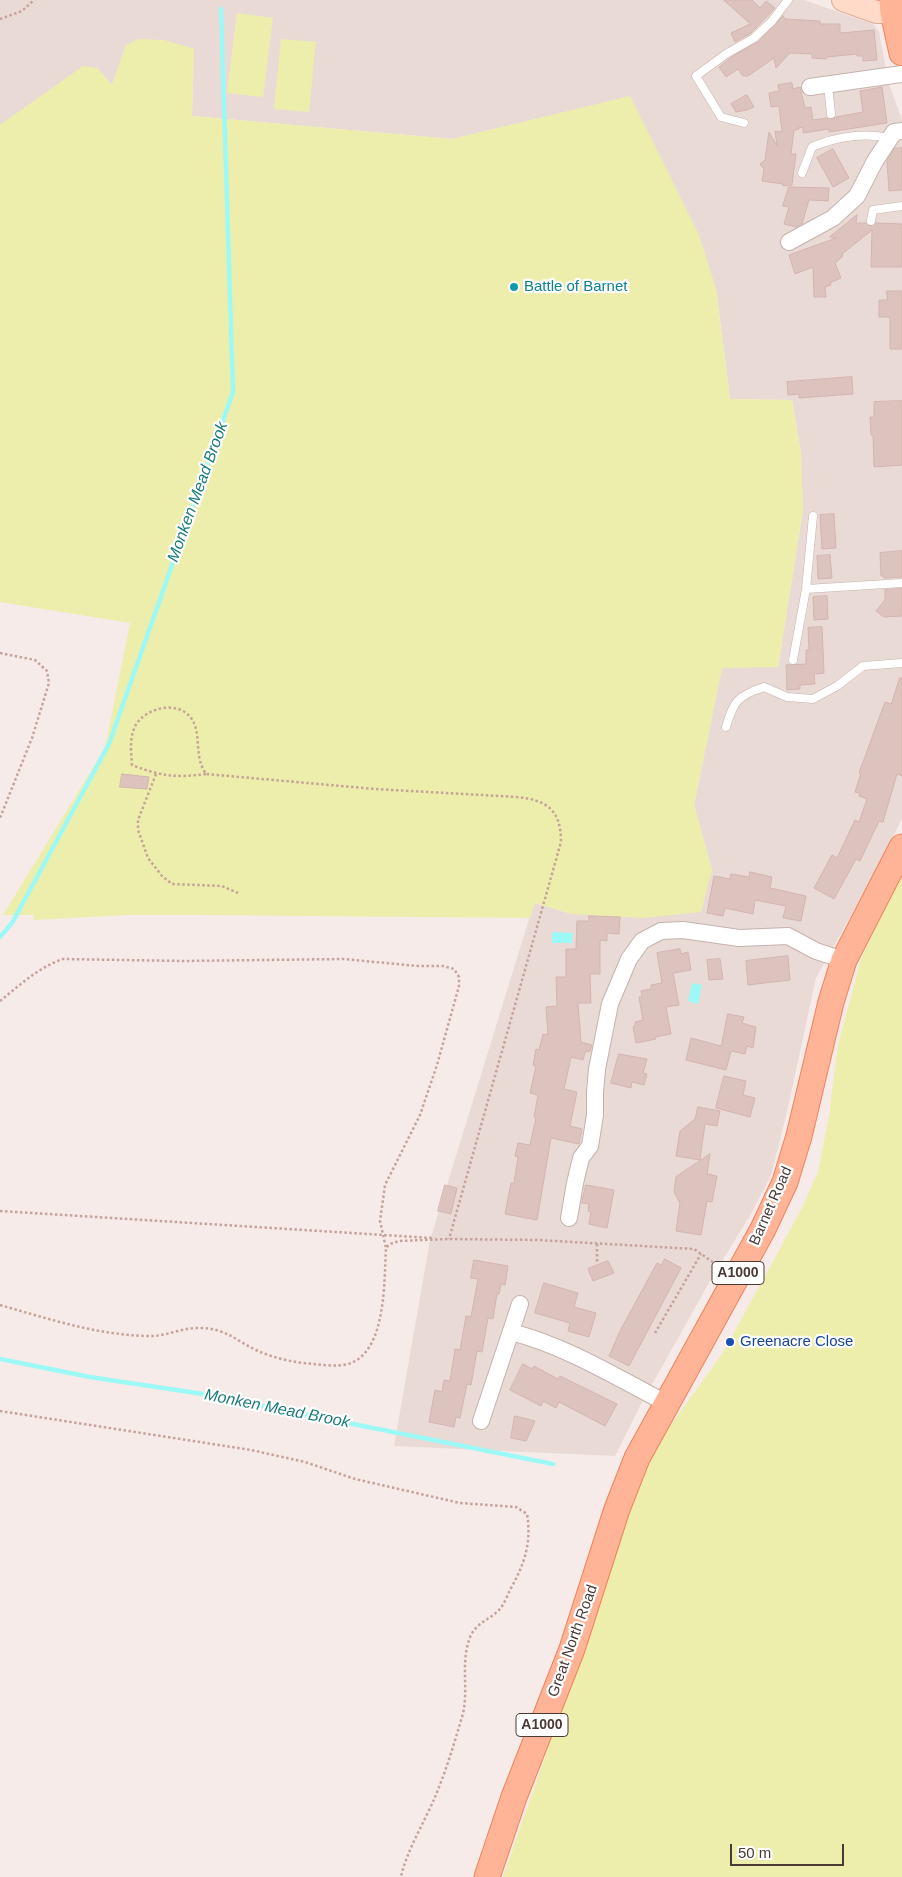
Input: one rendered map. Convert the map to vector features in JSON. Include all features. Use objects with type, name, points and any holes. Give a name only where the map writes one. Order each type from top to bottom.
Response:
[{"type":"main road","points":[[892,6],[902,53]]},
{"type":"main road","name":"A1000","points":[[844,960],[902,847]]},
{"type":"main road","name":"Barnet Road","points":[[597,1574],[617,1509],[637,1458],[763,1228],[784,1182],[799,1136],[831,1002],[844,960]]},
{"type":"main road","name":"Great North Road","points":[[487,1877],[514,1797],[572,1648],[597,1574]]},
{"type":"street","points":[[843,0],[876,12],[892,6]]},
{"type":"street","points":[[810,87],[902,74]]},
{"type":"street","points":[[789,242],[833,218],[857,196],[875,161],[896,134]]},
{"type":"street","points":[[569,1218],[581,1158],[590,1146],[595,1115],[596,1069],[610,1004],[629,959],[642,941],[661,931],[683,930],[739,938],[788,936],[816,950],[844,960]]},
{"type":"street","points":[[481,1421],[520,1304]]},
{"type":"street","points":[[511,1332],[533,1338],[568,1352],[666,1403]]},
{"type":"lane","points":[[744,123],[721,118],[696,76],[726,54],[754,38],[772,21],[788,0]]},
{"type":"lane","points":[[828,85],[831,114]]},
{"type":"lane","points":[[802,173],[812,147],[825,141],[876,134],[896,134]]},
{"type":"lane","points":[[872,221],[873,210],[902,206]]},
{"type":"lane","points":[[793,660],[806,589],[814,516]]},
{"type":"lane","points":[[806,589],[902,584]]},
{"type":"lane","points":[[726,727],[732,706],[745,693],[764,687],[788,697],[813,699],[837,686],[863,666],[902,663]]},
{"type":"path","points":[[0,19],[22,11],[34,0]]},
{"type":"path","points":[[0,652],[35,660],[47,671],[49,683],[32,738],[0,818]]},
{"type":"path","points":[[206,774],[200,763],[196,726],[186,713],[170,707],[154,710],[137,723],[130,745],[132,765],[156,774],[187,776],[206,774],[375,789],[517,797],[534,799],[555,812],[561,828],[561,842],[449,1239]]},
{"type":"path","points":[[156,774],[138,820],[138,830],[148,858],[162,876],[172,884],[222,886],[238,893]]},
{"type":"path","points":[[0,1001],[36,972],[63,959],[182,961],[343,959],[418,966],[443,966],[454,969],[459,977],[459,986],[437,1064],[420,1115],[385,1185],[380,1221],[386,1248],[383,1300],[380,1320],[373,1340],[362,1355],[349,1364],[330,1366],[308,1364],[255,1350],[234,1336],[217,1330],[199,1328],[150,1336],[98,1331],[43,1318],[0,1305]]},
{"type":"path","points":[[0,1211],[449,1239],[538,1240],[694,1249],[736,1277]]},
{"type":"path","points":[[386,1248],[390,1244],[399,1241],[449,1239]]},
{"type":"path","points":[[597,1244],[598,1263]]},
{"type":"path","points":[[655,1333],[701,1254]]},
{"type":"path","points":[[0,1411],[251,1450],[305,1462],[355,1479],[460,1502],[516,1507],[527,1514],[530,1530],[527,1552],[520,1572],[499,1610],[483,1621],[472,1633],[468,1644],[464,1663],[465,1696],[462,1716],[449,1762],[401,1877]]},
{"type":"shaded area","points":[[0,0],[804,0],[873,24],[879,32],[889,84],[902,120],[902,818],[886,853],[816,978],[787,1112],[771,1175],[751,1214],[714,1274],[640,1406],[615,1456],[394,1446],[430,1240],[534,903],[572,914],[712,870],[694,805],[722,667],[778,667],[803,510],[801,453],[792,400],[730,399],[716,289],[659,157],[629,97],[452,139],[192,116],[194,49],[126,45],[112,85],[97,68],[0,125]]},
{"type":"green space","points":[[237,13],[273,18],[263,97],[227,93]]},
{"type":"green space","points":[[138,39],[164,40],[194,49],[192,116],[452,139],[630,96],[699,235],[716,289],[730,399],[792,400],[801,453],[803,510],[778,667],[722,668],[694,805],[712,870],[701,912],[644,918],[572,914],[535,903],[530,918],[127,915],[33,920],[34,915],[3,915],[105,748],[130,623],[0,602],[0,125],[83,66],[97,68],[112,85],[126,45]]},
{"type":"green space","points":[[281,39],[316,42],[309,112],[274,109]]},
{"type":"green space","points":[[902,871],[902,1877],[503,1877],[608,1577],[645,1461],[724,1351],[802,1208],[818,1172],[829,1115],[838,1045],[861,959]]},
{"type":"water","points":[[552,932],[573,933],[572,943],[552,943]]},
{"type":"water","points":[[692,983],[702,985],[698,1004],[688,1001]]},
{"type":"building","points":[[724,0],[752,0],[760,8],[766,1],[775,8],[751,33],[735,42],[731,33],[750,24]]},
{"type":"building","points":[[783,16],[785,19],[820,21],[820,24],[840,24],[840,33],[874,30],[877,60],[863,61],[863,56],[857,56],[857,54],[827,57],[826,59],[812,58],[812,54],[790,53],[776,68],[774,58],[748,76],[743,76],[738,69],[726,77],[719,67],[733,56],[758,42]]},
{"type":"building","points":[[792,83],[793,89],[800,87],[805,108],[811,107],[813,120],[832,119],[863,112],[860,91],[882,87],[887,123],[829,132],[829,129],[803,133],[803,128],[799,127],[799,129],[794,130],[791,154],[796,154],[792,185],[783,186],[783,184],[762,181],[764,169],[760,164],[765,160],[769,132],[777,146],[775,131],[782,132],[779,106],[771,107],[769,93],[779,91],[778,85]]},
{"type":"building","points":[[747,95],[754,107],[736,112],[731,104]]},
{"type":"building","points":[[895,148],[902,148],[902,190],[889,191],[887,161]]},
{"type":"building","points":[[833,149],[849,178],[833,187],[817,158]]},
{"type":"building","points":[[789,187],[829,188],[828,201],[809,200],[802,224],[796,227],[784,224],[789,207],[783,206]]},
{"type":"building","points":[[857,215],[856,223],[866,223],[870,226],[876,223],[902,224],[902,267],[871,267],[872,230],[842,254],[843,256],[835,263],[841,278],[825,287],[826,297],[814,297],[813,267],[795,274],[789,255],[836,238],[830,237]]},
{"type":"building","points":[[887,291],[902,291],[902,349],[890,349],[890,317],[879,317],[879,300],[887,300]]},
{"type":"building","points":[[852,377],[853,394],[799,398],[799,394],[788,395],[787,382]]},
{"type":"building","points":[[902,401],[902,465],[874,467],[873,435],[871,435],[870,417],[874,417],[874,402]]},
{"type":"building","points":[[834,514],[836,548],[822,549],[820,515]]},
{"type":"building","points":[[902,551],[902,577],[884,578],[884,576],[881,576],[880,553]]},
{"type":"building","points":[[830,555],[832,578],[818,579],[817,556]]},
{"type":"building","points":[[902,589],[902,616],[884,617],[876,611],[885,600],[885,590]]},
{"type":"building","points":[[827,596],[828,619],[814,620],[813,597]]},
{"type":"building","points":[[822,627],[824,673],[814,674],[815,684],[800,685],[800,689],[787,690],[786,665],[806,664],[806,650],[809,650],[808,628]]},
{"type":"building","points":[[900,678],[902,678],[902,776],[897,774],[883,822],[879,821],[860,861],[856,859],[834,899],[814,888],[832,855],[837,858],[855,820],[859,822],[867,799],[859,796],[860,793],[855,792],[861,773],[859,773],[885,702],[891,704]]},
{"type":"building","points":[[122,774],[149,777],[147,789],[120,787]]},
{"type":"building","points":[[750,872],[772,877],[770,888],[806,896],[801,921],[783,918],[786,906],[755,900],[753,914],[725,908],[723,916],[707,913],[714,876],[730,879],[731,874],[749,877]]},
{"type":"building","points":[[589,916],[620,917],[619,934],[607,933],[607,941],[600,940],[600,974],[590,974],[591,1003],[578,1003],[581,1042],[592,1045],[590,1051],[585,1052],[583,1060],[571,1057],[564,1089],[577,1092],[570,1126],[582,1129],[579,1144],[551,1138],[537,1220],[505,1214],[511,1183],[514,1183],[518,1157],[515,1156],[518,1143],[530,1145],[536,1118],[534,1117],[538,1095],[530,1093],[536,1066],[533,1065],[536,1049],[539,1050],[543,1034],[548,1035],[546,1007],[557,1006],[556,977],[566,977],[566,949],[576,949],[577,921],[589,921]]},
{"type":"building","points":[[680,949],[681,954],[688,952],[691,970],[673,973],[679,1005],[666,1007],[671,1034],[636,1043],[633,1027],[635,1022],[643,1020],[639,997],[642,997],[641,991],[651,989],[651,985],[662,983],[657,953]]},
{"type":"building","points":[[788,956],[790,980],[748,985],[746,961]]},
{"type":"building","points":[[720,959],[723,979],[709,980],[707,960]]},
{"type":"building","points":[[728,1014],[744,1017],[742,1023],[756,1027],[753,1048],[747,1046],[745,1054],[731,1051],[726,1070],[686,1060],[691,1038],[721,1046]]},
{"type":"building","points":[[619,1054],[647,1059],[643,1073],[647,1074],[644,1085],[632,1082],[631,1088],[611,1083]]},
{"type":"building","points":[[724,1076],[746,1081],[743,1095],[755,1098],[750,1117],[716,1108]]},
{"type":"building","points":[[698,1107],[720,1111],[717,1126],[705,1124],[700,1160],[676,1156],[680,1131],[695,1119]]},
{"type":"building","points":[[710,1154],[707,1174],[717,1176],[712,1202],[707,1201],[701,1235],[676,1231],[680,1203],[674,1192],[676,1177]]},
{"type":"building","points":[[445,1185],[457,1188],[451,1214],[438,1211]]},
{"type":"building","points":[[586,1185],[614,1190],[607,1228],[589,1224],[591,1212],[588,1211],[589,1204],[582,1203]]},
{"type":"building","points":[[665,1259],[681,1268],[629,1366],[609,1356],[620,1331],[657,1263],[661,1265]]},
{"type":"building","points":[[474,1260],[508,1266],[505,1285],[501,1284],[499,1294],[497,1294],[493,1319],[488,1318],[482,1352],[477,1351],[471,1385],[467,1384],[460,1418],[456,1417],[454,1427],[429,1422],[435,1390],[442,1392],[444,1380],[450,1381],[455,1349],[460,1350],[466,1316],[471,1317],[478,1279],[471,1278]]},
{"type":"building","points":[[608,1261],[614,1273],[593,1281],[588,1269]]},
{"type":"building","points":[[544,1283],[578,1293],[574,1307],[596,1313],[589,1337],[568,1331],[570,1323],[535,1313]]},
{"type":"building","points":[[523,1364],[532,1369],[534,1366],[558,1379],[560,1376],[617,1404],[605,1426],[559,1402],[556,1408],[543,1401],[541,1406],[510,1390]]},
{"type":"building","points":[[515,1416],[535,1421],[526,1441],[511,1438]]},
{"type":"waterway","name":"Monken Mead Brook","points":[[0,937],[12,923],[109,744],[233,392],[221,9]]},
{"type":"waterway","name":"Monken Mead Brook","points":[[0,1359],[90,1377],[203,1394],[553,1464]]},
{"type":"place","name":"Battle of Barnet","points":[[514,287]]},
{"type":"place","name":"Greenacre Close","points":[[730,1342]]}]
